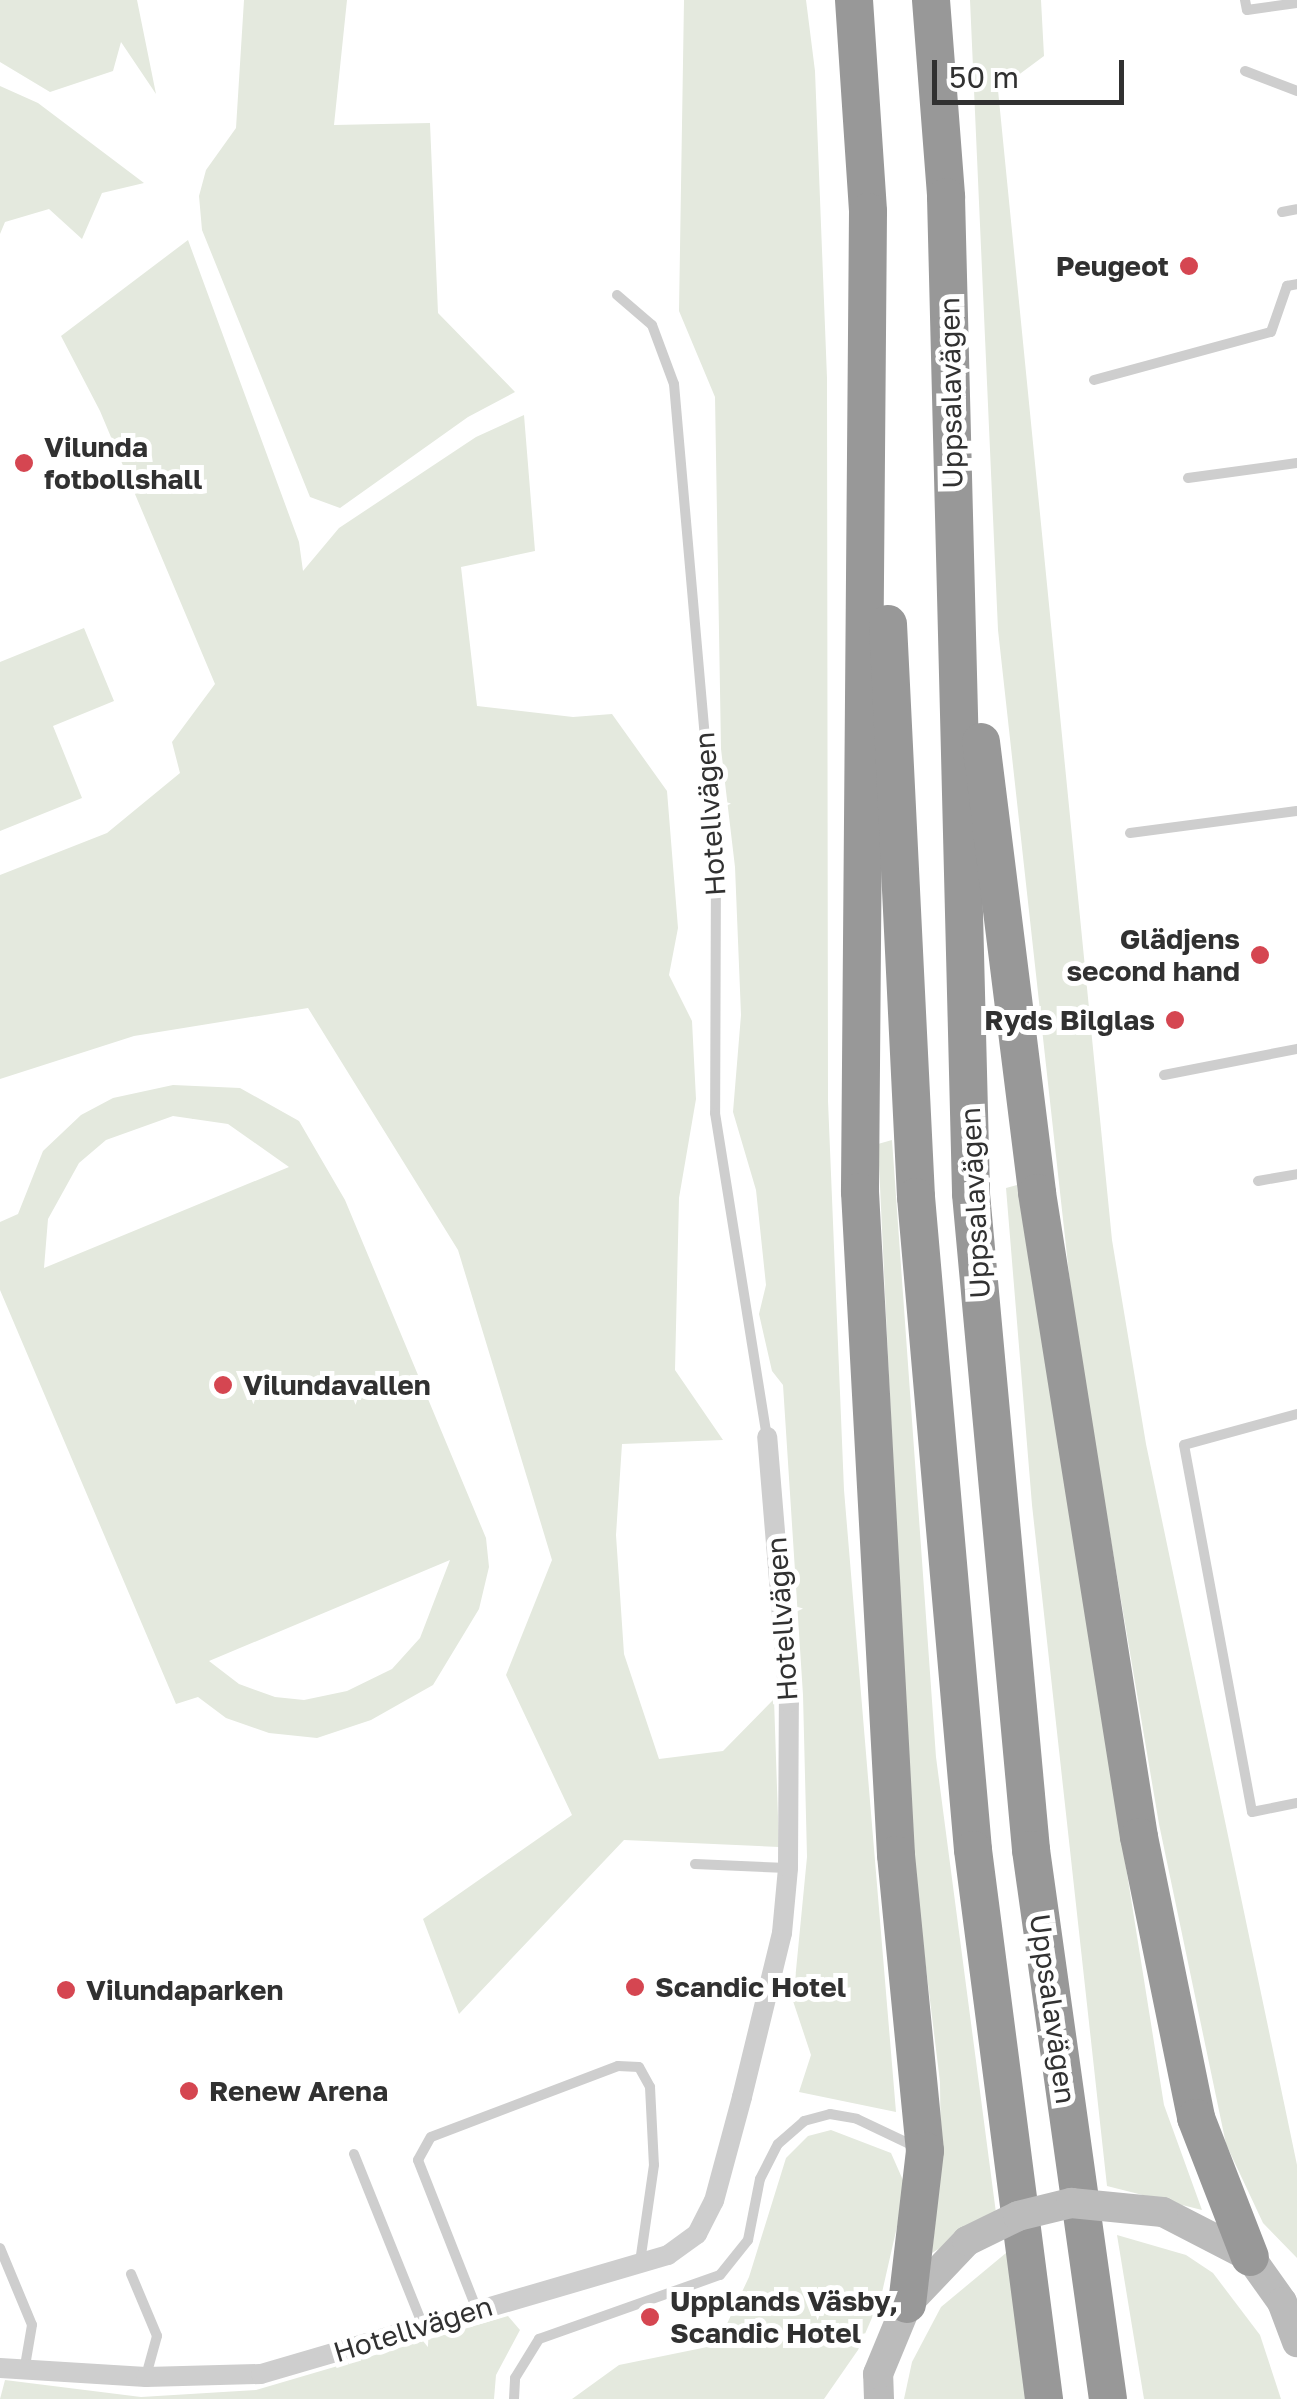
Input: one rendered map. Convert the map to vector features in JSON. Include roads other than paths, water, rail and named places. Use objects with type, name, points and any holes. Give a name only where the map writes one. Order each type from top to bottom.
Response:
[{"type":"highway","points":[[854,0],[868,212],[860,1192],[896,1855],[925,2151],[907,2304]]},
{"type":"highway","name":"Uppsalavägen","points":[[931,0],[946,198],[971,1194],[1031,1850],[1108,2399]]},
{"type":"highway","points":[[946,198],[980,731],[1037,1194],[1140,1838],[1196,2118],[1250,2257]]},
{"type":"highway","name":"Uppsalavägen","points":[[868,212],[916,1197],[973,1850],[1044,2399]]},
{"type":"main road","points":[[858,2399],[878,2386],[907,2304],[966,2242],[1018,2216],[1071,2203],[1164,2212],[1250,2257],[1290,2305],[1297,2342]]},
{"type":"street","name":"Hotellvägen","points":[[0,2368],[25,2366],[146,2377],[262,2374],[668,2255],[698,2234],[714,2201],[782,1933],[788,1868],[789,1702],[767,1437]]},
{"type":"lane","points":[[1245,0],[1247,10],[1297,3]]},
{"type":"lane","points":[[1244,72],[1297,91]]},
{"type":"lane","points":[[1282,212],[1297,210]]},
{"type":"lane","points":[[1094,380],[1272,332],[1287,286],[1297,284]]},
{"type":"lane","name":"Hotellvägen","points":[[617,295],[652,325],[674,384],[716,862],[715,1113],[767,1437]]},
{"type":"lane","points":[[1188,478],[1297,463]]},
{"type":"lane","points":[[1130,833],[1297,811]]},
{"type":"lane","points":[[1164,1075],[1297,1048]]},
{"type":"lane","points":[[1258,1181],[1297,1174]]},
{"type":"lane","points":[[1297,1414],[1184,1445],[1252,1812],[1297,1803]]},
{"type":"lane","points":[[695,1864],[788,1868]]},
{"type":"lane","points":[[478,2310],[418,2160],[431,2137],[618,2066],[639,2067],[650,2087],[654,2165],[640,2263]]},
{"type":"lane","points":[[514,2399],[516,2378],[539,2340],[720,2275],[748,2240],[760,2178],[778,2144],[804,2121],[830,2114],[857,2119],[925,2151]]},
{"type":"lane","points":[[354,2154],[424,2327]]},
{"type":"lane","points":[[0,2248],[32,2324],[25,2366]]},
{"type":"lane","points":[[132,2274],[157,2336],[146,2377]]},
{"type":"place","name":"Peugeot","points":[[1189,266]]},
{"type":"place","name":"Vilunda fotbollshall","points":[[24,463]]},
{"type":"place","name":"Glädjens second hand","points":[[1260,955]]},
{"type":"place","name":"Ryds Bilglas","points":[[1175,1020]]},
{"type":"place","name":"Vilundavallen","points":[[223,1385]]},
{"type":"place","name":"Scandic Hotel","points":[[635,1987]]},
{"type":"place","name":"Vilundaparken","points":[[66,1990]]},
{"type":"place","name":"Renew Arena","points":[[189,2091]]},
{"type":"place","name":"Upplands Väsby, Scandic Hotel","points":[[650,2317]]}]
